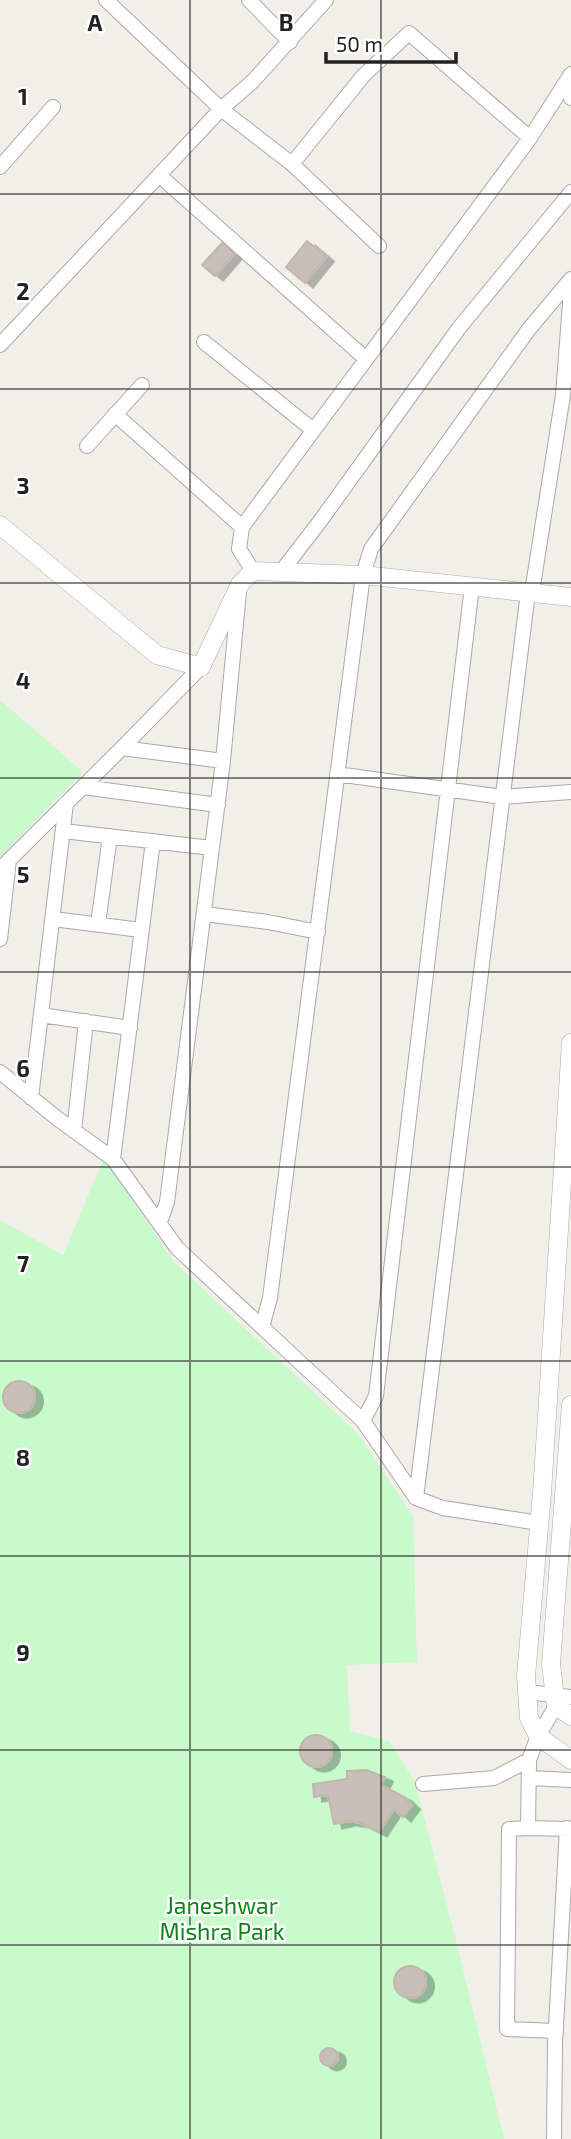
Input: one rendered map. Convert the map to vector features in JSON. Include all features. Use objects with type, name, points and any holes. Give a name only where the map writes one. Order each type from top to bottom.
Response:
[{"type":"street","points":[[106,0],[221,108],[292,164],[379,246]]},
{"type":"street","points":[[249,0],[290,42]]},
{"type":"street","points":[[0,345],[221,108],[253,81],[290,42],[326,0]]},
{"type":"street","points":[[292,164],[363,76],[409,33],[530,138]]},
{"type":"street","points":[[571,75],[571,98]]},
{"type":"street","points":[[253,571],[239,550],[242,527],[530,138],[571,75]]},
{"type":"street","points":[[0,166],[53,107]]},
{"type":"street","points":[[159,175],[366,359]]},
{"type":"street","points":[[281,572],[459,328],[571,192]]},
{"type":"street","points":[[262,1327],[270,1298],[363,575],[371,550],[529,329],[571,279]]},
{"type":"street","points":[[416,1497],[502,797],[530,592],[563,395],[571,290]]},
{"type":"street","points":[[204,342],[313,430]]},
{"type":"street","points":[[88,446],[142,385]]},
{"type":"street","points":[[115,414],[242,527]]},
{"type":"street","points":[[0,525],[157,655],[201,667]]},
{"type":"street","points":[[0,939],[4,864],[201,667],[240,584],[253,571],[363,575],[571,597]]},
{"type":"street","points":[[160,1222],[167,1202],[218,805],[240,584]]},
{"type":"street","points":[[363,1421],[376,1396],[472,586]]},
{"type":"street","points":[[122,748],[223,761]]},
{"type":"street","points":[[337,774],[502,797],[571,792]]},
{"type":"street","points":[[83,787],[218,805]]},
{"type":"street","points":[[31,1098],[66,803]]},
{"type":"street","points":[[63,831],[212,848]]},
{"type":"street","points":[[98,925],[110,836]]},
{"type":"street","points":[[113,1159],[153,841]]},
{"type":"street","points":[[204,914],[318,932]]},
{"type":"street","points":[[53,919],[141,930]]},
{"type":"street","points":[[41,1016],[130,1028]]},
{"type":"street","points":[[74,1130],[86,1021]]},
{"type":"street","points":[[571,1043],[539,1523],[526,1676],[529,1718],[538,1736],[571,1760]]},
{"type":"street","points":[[0,1072],[113,1159],[177,1248],[363,1421],[416,1497],[443,1508],[539,1523]]},
{"type":"street","points":[[571,1405],[551,1664],[560,1699],[571,1716]]},
{"type":"street","points":[[527,1692],[560,1699]]},
{"type":"street","points":[[528,1828],[529,1760],[538,1736],[560,1699]]},
{"type":"street","points":[[423,1784],[494,1778],[529,1760]]},
{"type":"street","points":[[529,1778],[571,1780]]},
{"type":"street","points":[[554,2139],[556,2031],[569,1828],[509,1829],[507,2029],[556,2031]]},
{"type":"green space","points":[[0,700],[83,772],[0,857]]},
{"type":"green space","name":"Janeshwar Mishra Park","points":[[104,1158],[174,1262],[358,1434],[413,1516],[417,1662],[347,1665],[350,1731],[389,1741],[415,1782],[504,2139],[0,2139],[0,1220],[63,1255]]},
{"type":"building","points":[[307,241],[326,257],[305,283],[286,267]]},
{"type":"building","points":[[223,242],[235,253],[215,276],[202,265]]},
{"type":"building","points":[[19,1381],[30,1386],[35,1397],[30,1408],[19,1413],[8,1408],[3,1397],[8,1386]]},
{"type":"building","points":[[316,1735],[327,1740],[332,1751],[327,1762],[316,1767],[305,1762],[300,1751],[305,1740]]},
{"type":"building","points":[[366,1770],[385,1777],[381,1785],[404,1797],[412,1805],[403,1817],[394,1809],[379,1832],[361,1823],[348,1821],[334,1824],[328,1795],[314,1797],[313,1784],[347,1779],[347,1771]]},
{"type":"building","points":[[410,1966],[421,1971],[426,1982],[421,1993],[410,1998],[399,1993],[394,1982],[399,1971]]},
{"type":"building","points":[[325,2048],[333,2048],[338,2057],[336,2064],[325,2066],[320,2061],[320,2053]]}]
